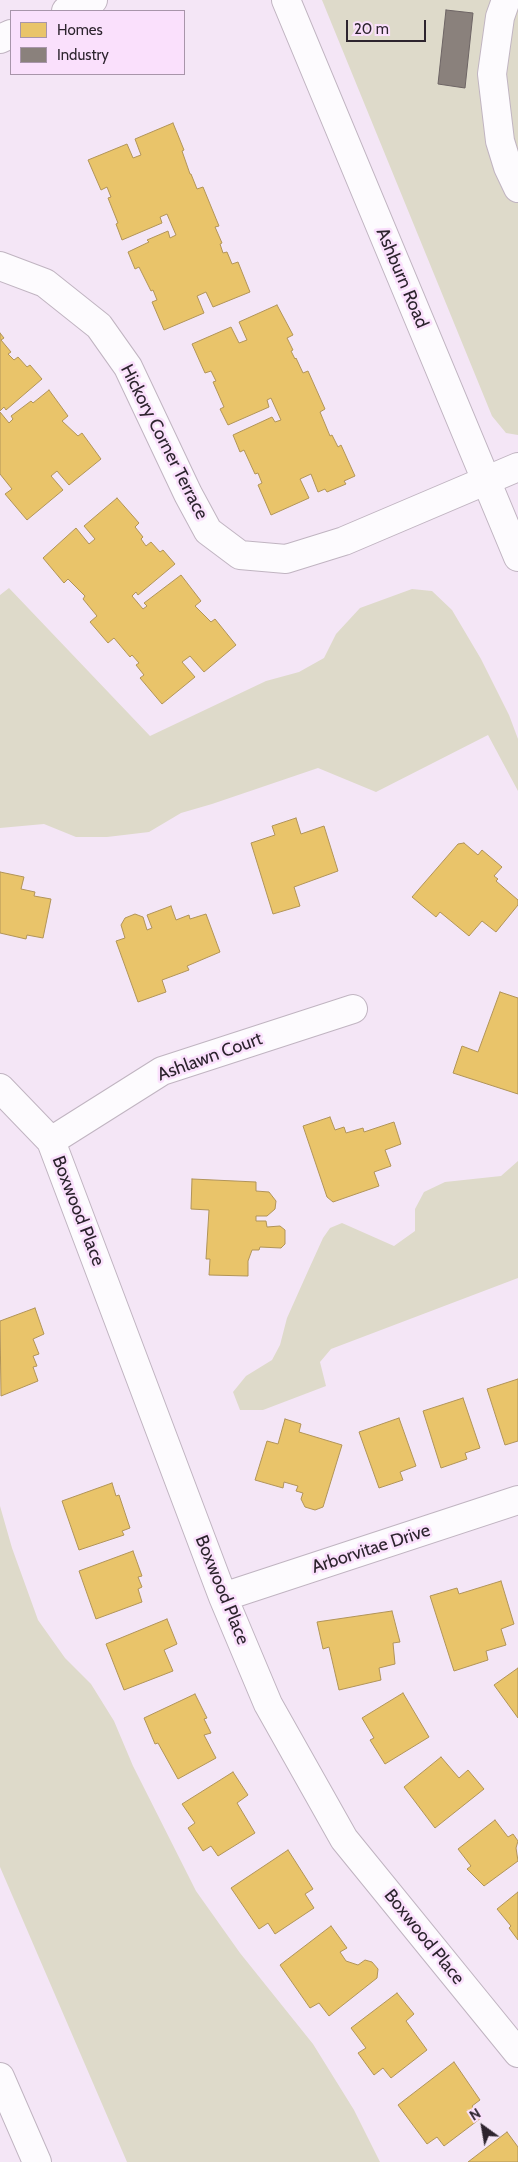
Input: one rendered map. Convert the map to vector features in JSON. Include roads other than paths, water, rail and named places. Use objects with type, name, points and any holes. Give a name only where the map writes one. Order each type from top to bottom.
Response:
[{"type":"street","points":[[68,10],[93,0]]},
{"type":"street","name":"Ashburn Road","points":[[286,0],[518,557]]},
{"type":"street","points":[[506,0],[500,17],[492,74],[500,141],[508,167],[518,188]]},
{"type":"street","name":"Hickory Corner Terrace","points":[[0,266],[45,283],[99,326],[128,367],[188,494],[208,530],[240,555],[286,560],[344,541],[518,467]]},
{"type":"street","name":"Ashlawn Court","points":[[52,1141],[162,1071],[353,1009]]},
{"type":"street","name":"Boxwood Place","points":[[0,1088],[52,1141],[223,1597],[268,1704],[344,1839],[518,2053]]},
{"type":"street","name":"Arborvitae Drive","points":[[223,1597],[518,1500]]},
{"type":"street","points":[[0,2077],[37,2162]]}]
